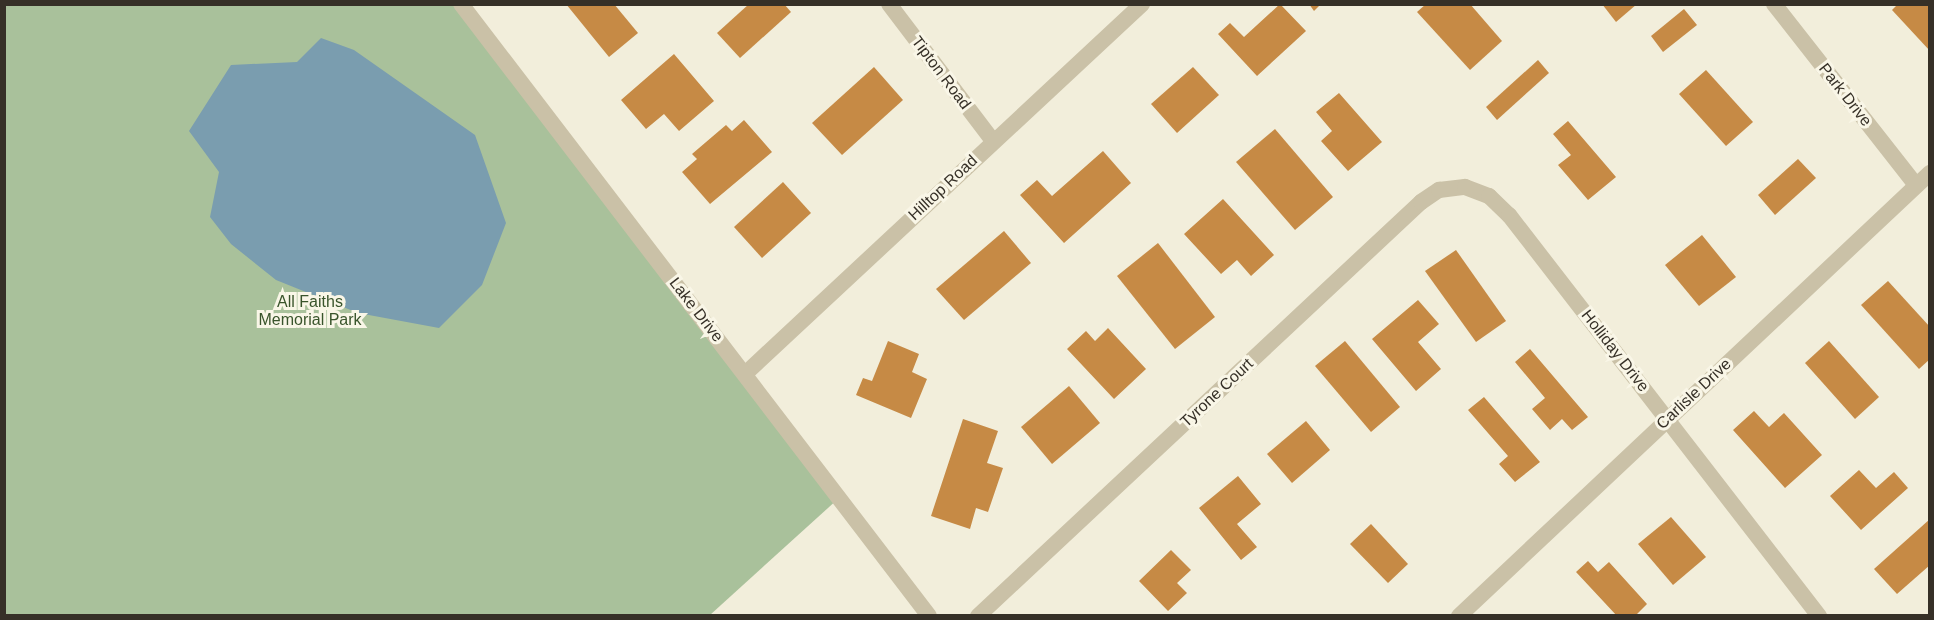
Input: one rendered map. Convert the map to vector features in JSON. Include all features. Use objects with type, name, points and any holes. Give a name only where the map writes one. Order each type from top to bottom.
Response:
[{"type":"street","name":"Lake Drive","points":[[461,4],[929,615]]},
{"type":"street","name":"Tipton Road","points":[[889,4],[993,141]]},
{"type":"street","name":"Hilltop Road","points":[[745,374],[1142,4]]},
{"type":"street","name":"Park Drive","points":[[1774,4],[1916,185]]},
{"type":"street","name":"Carlisle Drive","points":[[1459,615],[1929,172]]},
{"type":"street","name":"Holliday Drive","points":[[1465,187],[1489,196],[1509,215],[1819,615]]},
{"type":"street","name":"Tyrone Court","points":[[978,615],[1421,202],[1438,190],[1465,187]]},
{"type":"green space","name":"All Faiths Memorial Park","points":[[4,5],[461,5],[839,498],[710,615],[5,615]]},
{"type":"water","points":[[321,38],[354,50],[475,135],[506,223],[482,285],[439,328],[358,313],[276,280],[231,244],[210,217],[219,172],[189,131],[231,65],[297,62]]},
{"type":"building","points":[[566,4],[614,4],[638,33],[609,57]]},
{"type":"building","points":[[749,4],[784,4],[791,12],[740,58],[717,33]]},
{"type":"building","points":[[1280,4],[1306,31],[1257,76],[1218,34],[1230,23],[1244,37]]},
{"type":"building","points":[[1309,4],[1321,4],[1314,11]]},
{"type":"building","points":[[1426,4],[1470,4],[1502,41],[1470,70],[1417,12]]},
{"type":"building","points":[[1602,4],[1637,4],[1616,22]]},
{"type":"building","points":[[1898,4],[1930,4],[1930,51],[1892,10]]},
{"type":"building","points":[[1684,9],[1697,25],[1663,52],[1651,36]]},
{"type":"building","points":[[674,54],[714,101],[679,131],[664,114],[646,129],[621,100]]},
{"type":"building","points":[[1538,60],[1549,73],[1497,120],[1486,107]]},
{"type":"building","points":[[874,67],[903,100],[842,155],[812,123]]},
{"type":"building","points":[[1193,67],[1219,95],[1177,133],[1151,104]]},
{"type":"building","points":[[1706,70],[1753,122],[1726,146],[1679,94]]},
{"type":"building","points":[[1339,93],[1382,142],[1348,171],[1321,141],[1332,131],[1316,112]]},
{"type":"building","points":[[744,120],[772,152],[710,204],[682,172],[697,159],[692,154],[726,125],[732,131]]},
{"type":"building","points":[[1568,121],[1616,177],[1588,200],[1558,165],[1571,155],[1553,134]]},
{"type":"building","points":[[1275,129],[1333,197],[1295,230],[1236,162]]},
{"type":"building","points":[[1103,151],[1131,183],[1064,243],[1020,195],[1037,180],[1052,196]]},
{"type":"building","points":[[1798,159],[1816,178],[1775,215],[1758,195]]},
{"type":"building","points":[[783,182],[811,213],[762,258],[734,227]]},
{"type":"building","points":[[1223,199],[1274,255],[1251,276],[1237,260],[1221,274],[1184,234]]},
{"type":"building","points":[[1004,231],[1031,263],[964,320],[936,289]]},
{"type":"building","points":[[1702,235],[1736,277],[1699,306],[1665,265]]},
{"type":"building","points":[[1158,243],[1215,317],[1175,349],[1117,276]]},
{"type":"building","points":[[1456,250],[1506,321],[1476,342],[1425,271]]},
{"type":"building","points":[[1888,281],[1930,327],[1930,359],[1919,369],[1861,305]]},
{"type":"building","points":[[1418,300],[1439,324],[1418,342],[1441,369],[1416,391],[1372,339]]},
{"type":"building","points":[[1108,328],[1146,369],[1114,399],[1067,349],[1086,331],[1095,341]]},
{"type":"building","points":[[888,341],[919,354],[912,372],[927,379],[911,418],[856,395],[863,378],[872,381]]},
{"type":"building","points":[[1345,341],[1400,407],[1371,432],[1315,366]]},
{"type":"building","points":[[1829,341],[1879,397],[1855,419],[1805,363]]},
{"type":"building","points":[[1530,349],[1588,417],[1572,430],[1562,419],[1550,430],[1532,409],[1545,398],[1515,362]]},
{"type":"building","points":[[1069,386],[1100,423],[1052,464],[1021,427]]},
{"type":"building","points":[[1484,397],[1540,462],[1515,482],[1499,464],[1508,456],[1468,410]]},
{"type":"building","points":[[1754,411],[1769,427],[1784,413],[1822,455],[1785,488],[1733,430]]},
{"type":"building","points":[[963,419],[998,431],[987,463],[1003,468],[988,512],[976,508],[970,529],[931,516]]},
{"type":"building","points":[[1306,421],[1330,450],[1292,483],[1267,454]]},
{"type":"building","points":[[1859,470],[1876,488],[1894,472],[1908,488],[1861,530],[1830,496]]},
{"type":"building","points":[[1238,476],[1261,504],[1237,524],[1257,547],[1241,560],[1199,508]]},
{"type":"building","points":[[1671,517],[1706,557],[1673,585],[1638,544]]},
{"type":"building","points":[[1930,519],[1930,565],[1897,594],[1874,569]]},
{"type":"building","points":[[1371,524],[1408,564],[1388,583],[1350,544]]},
{"type":"building","points":[[1171,550],[1191,570],[1177,583],[1187,593],[1168,611],[1139,581]]},
{"type":"building","points":[[1588,561],[1598,572],[1609,562],[1647,604],[1635,616],[1617,616],[1576,572]]}]
